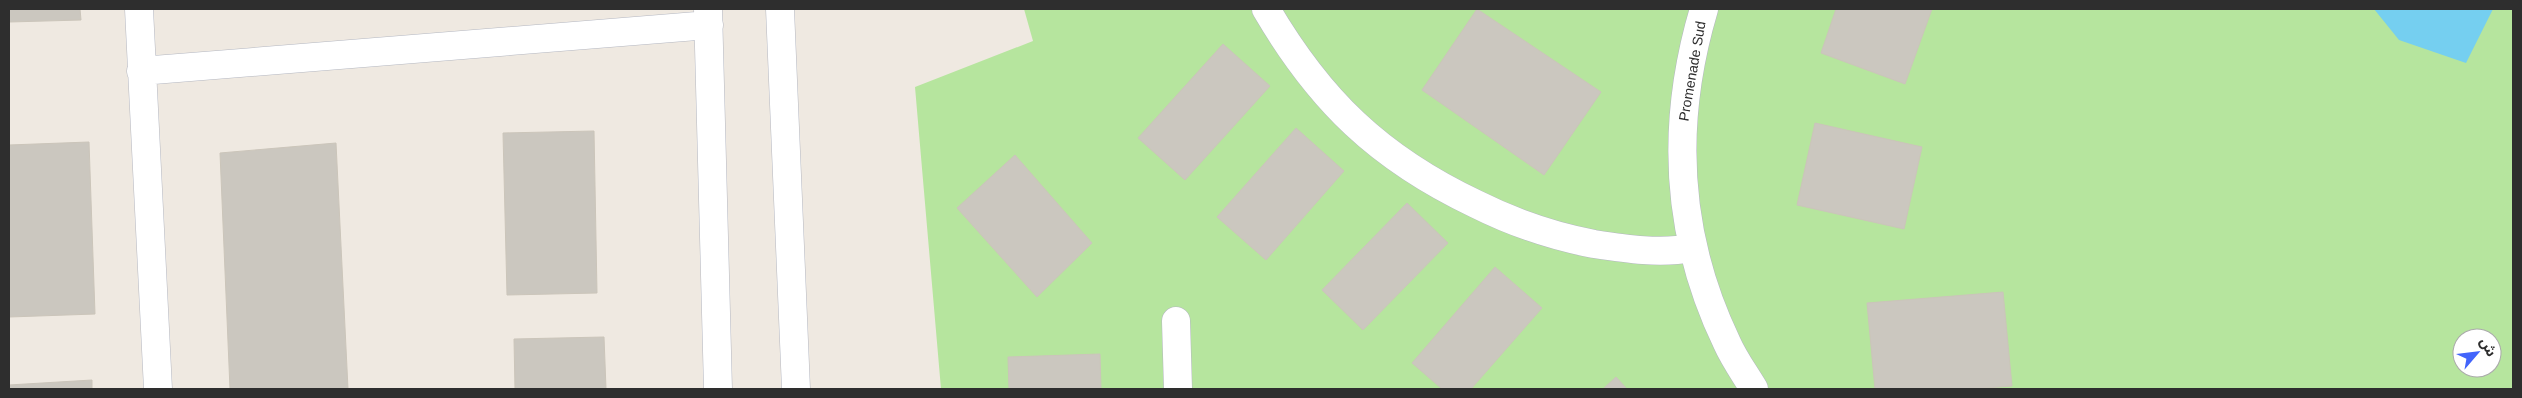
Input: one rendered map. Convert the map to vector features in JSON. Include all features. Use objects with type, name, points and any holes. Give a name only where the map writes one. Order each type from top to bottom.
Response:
[{"type":"street","points":[[139,9],[158,389]]},
{"type":"street","points":[[780,9],[796,389]]},
{"type":"street","points":[[1266,9],[1290,50],[1329,99],[1371,139],[1396,159],[1426,178],[1512,221],[1564,238],[1649,250],[1675,251],[1692,248]]},
{"type":"street","name":"Promenade Sud","points":[[1704,9],[1683,110],[1682,162],[1685,207],[1692,248],[1711,309],[1727,345],[1754,389]]},
{"type":"street","points":[[141,71],[709,17],[718,389]]},
{"type":"street","points":[[1176,321],[1178,389]]},
{"type":"green space","points":[[1024,9],[2513,9],[2513,389],[941,389],[915,87],[1033,41]]},
{"type":"water","points":[[2374,9],[2493,9],[2466,63],[2399,40]]},
{"type":"building","points":[[9,9],[80,9],[81,20],[9,22]]},
{"type":"building","points":[[1477,9],[1601,92],[1544,175],[1422,90]]},
{"type":"building","points":[[1836,9],[1932,9],[1905,84],[1821,53]]},
{"type":"building","points":[[1223,44],[1270,86],[1185,180],[1138,138]]},
{"type":"building","points":[[1815,123],[1922,147],[1904,229],[1797,205]]},
{"type":"building","points":[[1296,128],[1344,171],[1266,260],[1217,217]]},
{"type":"building","points":[[594,131],[597,293],[507,295],[503,133]]},
{"type":"building","points":[[89,142],[95,314],[9,317],[9,145]]},
{"type":"building","points":[[336,143],[348,389],[230,389],[220,153]]},
{"type":"building","points":[[1015,155],[1092,243],[1037,297],[957,208]]},
{"type":"building","points":[[1407,203],[1448,243],[1363,330],[1322,290]]},
{"type":"building","points":[[1495,267],[1542,308],[1471,389],[1442,389],[1412,363]]},
{"type":"building","points":[[2003,292],[2012,386],[1974,389],[1875,389],[1867,303]]},
{"type":"building","points":[[604,337],[606,389],[515,389],[514,339]]},
{"type":"building","points":[[1100,354],[1101,389],[1009,389],[1008,357]]},
{"type":"building","points":[[1616,377],[1627,389],[1603,389]]},
{"type":"building","points":[[92,380],[92,389],[9,389],[9,385]]}]
